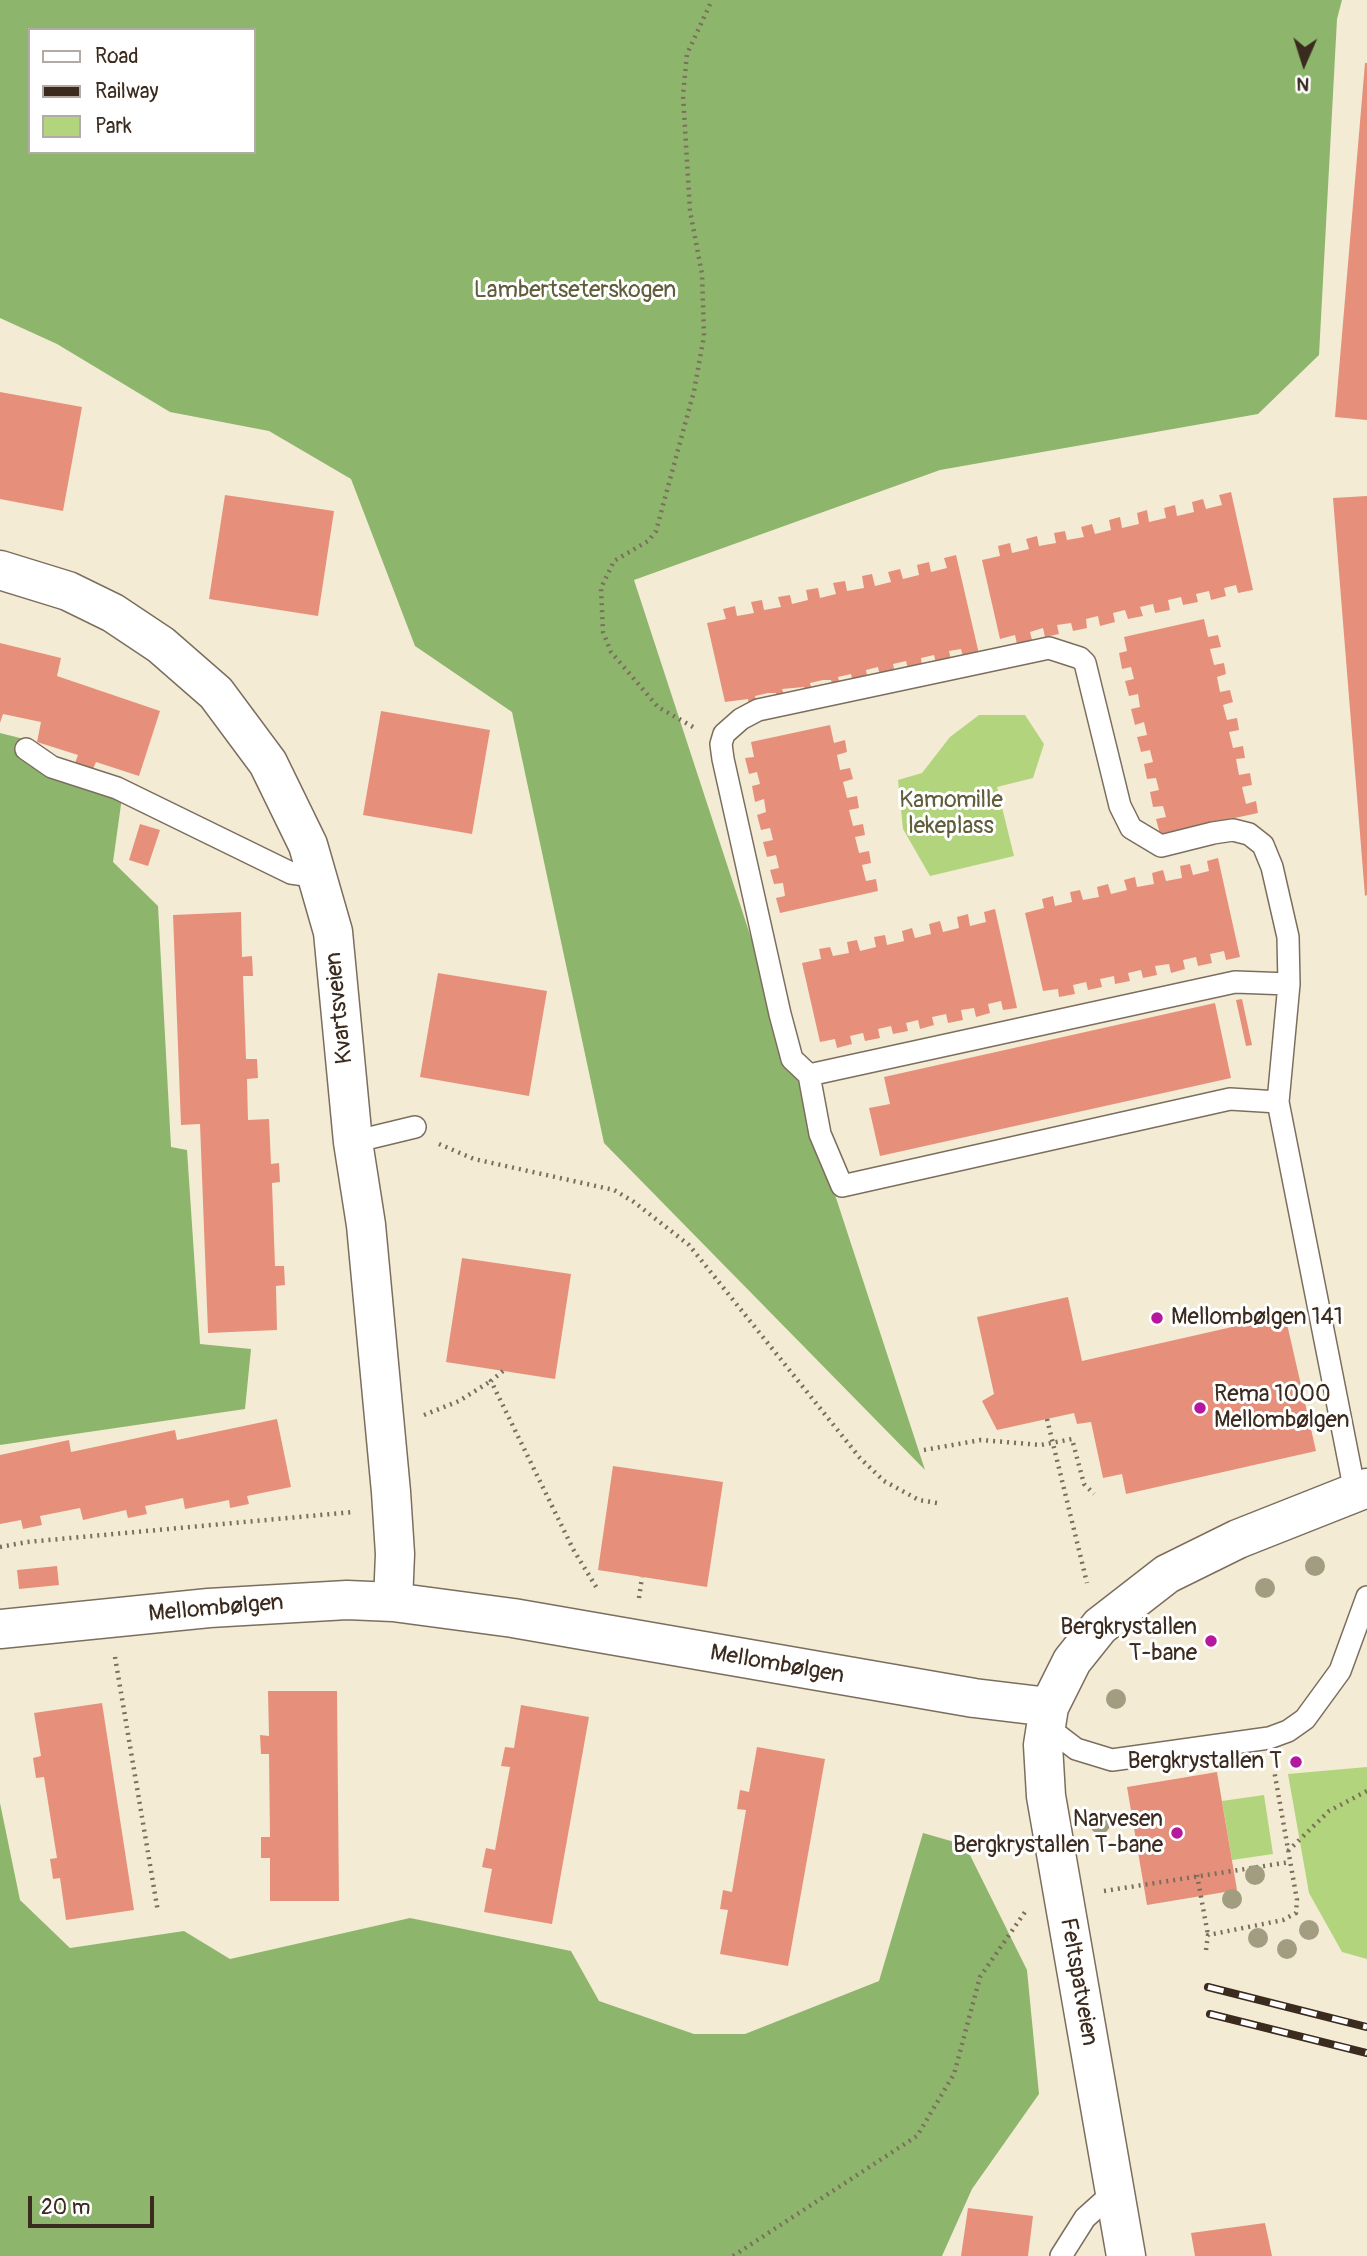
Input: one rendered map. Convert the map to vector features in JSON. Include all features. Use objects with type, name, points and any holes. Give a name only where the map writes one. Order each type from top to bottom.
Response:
[{"type":"street","name":"Kvartsveien","points":[[0,570],[68,591],[113,613],[162,645],[216,693],[268,763],[309,845],[333,932],[353,1142],[366,1225],[395,1554],[393,1602]]},
{"type":"street","points":[[1048,1717],[1072,1661],[1100,1626],[1167,1574],[1238,1539],[1361,1490]]},
{"type":"street","name":"Mellombølgen","points":[[0,1629],[334,1600],[393,1602],[513,1618],[961,1696],[1048,1717]]},
{"type":"street","name":"Feltspatveien","points":[[1048,1717],[1043,1745],[1046,1796],[1126,2256]]},
{"type":"lane","points":[[1278,1102],[1230,1099],[842,1186],[820,1134],[809,1075],[792,1059],[720,744],[731,726],[758,710],[1049,648],[1069,652],[1085,663],[1120,806],[1131,828],[1161,846],[1233,830],[1249,834],[1263,845],[1272,867],[1288,937],[1289,984],[1278,1102],[1361,1490]]},
{"type":"lane","points":[[26,750],[52,767],[117,788],[292,873],[319,877]]},
{"type":"lane","points":[[809,1075],[1235,982],[1289,984]]},
{"type":"lane","points":[[353,1142],[415,1128]]},
{"type":"lane","points":[[1048,1717],[1076,1749],[1112,1760],[1269,1738],[1288,1731],[1305,1719],[1340,1671],[1367,1597]]},
{"type":"lane","points":[[1061,2256],[1085,2218],[1114,2192]]},
{"type":"path","points":[[712,0],[687,54],[683,95],[690,211],[702,274],[704,336],[694,391],[656,531],[648,541],[614,561],[601,588],[601,608],[603,632],[611,652],[628,676],[658,707],[720,744]]},
{"type":"path","points":[[415,1128],[450,1150],[474,1159],[584,1181],[614,1190],[634,1202],[689,1245],[860,1458],[884,1481],[919,1500],[937,1503]]},
{"type":"path","points":[[384,1424],[413,1419],[438,1410],[491,1381],[503,1371]]},
{"type":"path","points":[[491,1381],[573,1549],[603,1596]]},
{"type":"path","points":[[1046,1419],[1089,1591]]},
{"type":"path","points":[[924,1450],[981,1440],[1041,1445],[1072,1439],[1084,1484],[1094,1494]]},
{"type":"path","points":[[0,1548],[27,1542],[354,1512]]},
{"type":"path","points":[[109,1618],[158,1912]]},
{"type":"path","points":[[1208,1935],[1294,1916],[1297,1900],[1269,1738]]},
{"type":"path","points":[[1288,1851],[1329,1811],[1367,1791]]},
{"type":"path","points":[[1097,1892],[1290,1862]]},
{"type":"path","points":[[1198,1875],[1208,1935],[1206,1950]]},
{"type":"path","points":[[733,2256],[917,2136],[954,2074],[980,1977],[1013,1926],[1032,1905]]},
{"type":"green space","name":"Lambertseterskogen","points":[[0,0],[1342,0],[1337,19],[1319,355],[1258,414],[940,470],[634,580],[925,1470],[604,1143],[512,712],[415,646],[351,479],[269,431],[170,412],[57,344],[0,318]]},
{"type":"green space","name":"Kamomille lekeplass","points":[[979,715],[1025,715],[1044,744],[1033,778],[997,787],[1014,856],[930,876],[903,829],[898,780],[922,773],[950,737]]},
{"type":"green space","points":[[0,733],[24,739],[28,755],[123,790],[113,862],[158,906],[171,1147],[187,1150],[200,1344],[251,1349],[245,1409],[0,1445]]},
{"type":"green space","points":[[1367,1767],[1367,1959],[1342,1952],[1309,1893],[1288,1774]]},
{"type":"green space","points":[[1264,1795],[1273,1854],[1232,1860],[1222,1801]]},
{"type":"green space","points":[[0,1803],[20,1900],[70,1948],[184,1931],[230,1959],[410,1918],[571,1951],[599,2001],[694,2034],[745,2034],[879,1981],[923,1833],[965,1845],[1027,1970],[1039,2094],[972,2189],[942,2256],[0,2256]]},
{"type":"building","points":[[1367,63],[1367,420],[1335,417]]},
{"type":"building","points":[[0,392],[82,407],[63,511],[0,499]]},
{"type":"building","points":[[1231,492],[1253,590],[1238,593],[1236,585],[1224,588],[1226,596],[1211,600],[1209,591],[1196,594],[1198,602],[1183,605],[1181,597],[1168,600],[1170,610],[1155,613],[1153,604],[1140,607],[1143,616],[1128,619],[1125,610],[1113,613],[1115,622],[1100,626],[1098,616],[1086,619],[1087,628],[1073,631],[1071,623],[1057,625],[1059,634],[1045,637],[1043,628],[1030,632],[1032,640],[1017,644],[1015,635],[1000,639],[982,560],[1000,556],[998,546],[1010,543],[1012,553],[1029,549],[1026,539],[1037,536],[1039,546],[1056,543],[1054,533],[1065,531],[1067,540],[1084,537],[1081,527],[1092,524],[1095,534],[1111,530],[1109,520],[1120,517],[1122,528],[1139,524],[1137,513],[1147,510],[1149,522],[1166,518],[1164,508],[1175,505],[1177,516],[1194,512],[1192,502],[1203,499],[1206,509],[1222,505],[1219,495]]},
{"type":"building","points":[[225,495],[334,511],[318,616],[209,599]]},
{"type":"building","points":[[1367,496],[1367,895],[1365,896],[1333,498]]},
{"type":"building","points":[[956,555],[979,654],[963,657],[961,649],[949,651],[951,660],[936,663],[934,655],[921,658],[922,666],[908,669],[906,661],[893,664],[895,673],[880,677],[878,667],[866,670],[868,680],[853,683],[851,674],[838,677],[840,685],[833,687],[831,680],[823,680],[810,683],[812,691],[805,692],[804,687],[782,689],[785,698],[777,699],[776,693],[755,696],[757,704],[749,706],[748,699],[725,702],[707,623],[726,619],[723,609],[735,606],[737,616],[754,613],[751,602],[762,600],[764,610],[781,607],[778,597],[790,595],[792,604],[808,600],[806,590],[818,588],[820,598],[836,594],[833,583],[845,581],[847,591],[864,588],[862,576],[872,574],[875,586],[891,582],[888,572],[900,569],[903,579],[919,575],[917,565],[929,562],[931,572],[947,568],[944,558]]},
{"type":"building","points":[[1204,619],[1208,637],[1218,635],[1221,647],[1210,649],[1214,665],[1224,663],[1226,674],[1217,677],[1220,692],[1230,690],[1233,702],[1223,705],[1227,720],[1237,718],[1239,730],[1229,732],[1233,748],[1243,746],[1245,758],[1236,759],[1239,775],[1250,773],[1252,785],[1242,787],[1246,804],[1256,801],[1258,813],[1160,834],[1156,819],[1166,817],[1163,806],[1153,807],[1150,792],[1159,790],[1156,778],[1147,779],[1144,764],[1153,762],[1150,750],[1141,752],[1137,737],[1147,735],[1144,722],[1135,725],[1131,709],[1140,707],[1138,694],[1129,696],[1125,681],[1134,679],[1131,667],[1122,669],[1119,653],[1127,651],[1124,637]]},
{"type":"building","points":[[0,643],[61,658],[57,676],[160,711],[139,776],[96,762],[93,769],[75,763],[78,755],[37,742],[41,722],[3,714],[0,723]]},
{"type":"building","points":[[381,711],[490,730],[472,834],[363,815]]},
{"type":"building","points":[[830,725],[834,743],[845,740],[847,752],[837,755],[840,770],[850,768],[853,779],[843,782],[847,798],[857,796],[859,808],[849,810],[853,826],[863,824],[865,835],[855,837],[859,853],[869,851],[871,863],[862,865],[866,881],[876,879],[878,891],[780,913],[776,898],[785,896],[783,883],[774,884],[770,870],[779,868],[776,855],[767,857],[763,842],[773,840],[770,828],[761,830],[757,815],[766,812],[764,799],[755,802],[752,786],[760,784],[757,772],[749,774],[745,758],[754,757],[751,742]]},
{"type":"building","points":[[140,824],[160,830],[148,866],[129,860]]},
{"type":"building","points":[[1218,858],[1240,957],[1226,960],[1224,951],[1210,954],[1212,963],[1198,966],[1196,957],[1183,960],[1185,969],[1171,973],[1169,964],[1155,966],[1157,975],[1143,978],[1141,970],[1128,973],[1130,981],[1115,984],[1114,976],[1100,979],[1102,987],[1088,990],[1086,982],[1073,985],[1075,994],[1059,997],[1058,989],[1043,991],[1025,913],[1044,908],[1042,899],[1053,896],[1055,906],[1072,902],[1070,892],[1080,890],[1083,900],[1099,897],[1097,887],[1108,884],[1111,894],[1127,890],[1124,880],[1135,877],[1137,887],[1154,884],[1152,873],[1163,870],[1166,881],[1182,878],[1180,866],[1190,864],[1193,875],[1209,871],[1207,861]]},
{"type":"building","points":[[995,909],[1017,1008],[1003,1010],[1001,1001],[988,1004],[990,1013],[976,1017],[974,1008],[961,1010],[963,1020],[948,1023],[946,1014],[932,1017],[934,1025],[920,1029],[918,1020],[906,1023],[908,1031],[893,1034],[891,1026],[878,1029],[880,1038],[865,1041],[863,1033],[850,1036],[852,1044],[837,1048],[835,1039],[820,1042],[802,963],[821,959],[819,949],[830,947],[833,956],[849,953],[847,942],[857,940],[860,951],[876,947],[874,937],[885,935],[887,945],[904,941],[902,931],[912,928],[915,938],[931,934],[929,924],[940,921],[943,932],[959,928],[957,917],[968,914],[970,926],[986,922],[984,912]]},
{"type":"building","points":[[241,912],[242,957],[252,956],[253,976],[243,976],[246,1059],[257,1059],[258,1078],[247,1079],[248,1120],[269,1119],[271,1164],[279,1163],[280,1182],[272,1183],[275,1266],[284,1266],[285,1285],[276,1286],[277,1330],[208,1333],[200,1124],[181,1125],[173,915]]},
{"type":"building","points":[[438,973],[547,991],[529,1096],[420,1077]]},
{"type":"building","points":[[1242,999],[1252,1045],[1246,1046],[1236,1000]]},
{"type":"building","points":[[1215,1003],[1231,1078],[880,1156],[869,1108],[890,1104],[884,1077]]},
{"type":"building","points":[[462,1258],[571,1274],[555,1379],[446,1362]]},
{"type":"building","points":[[1068,1297],[1082,1361],[1285,1315],[1316,1451],[1126,1494],[1122,1474],[1103,1478],[1091,1422],[1077,1424],[1074,1413],[997,1430],[982,1401],[994,1394],[977,1317]]},
{"type":"building","points":[[277,1419],[291,1487],[247,1496],[249,1504],[230,1508],[229,1500],[185,1509],[183,1498],[145,1506],[147,1514],[128,1518],[126,1510],[83,1520],[80,1508],[40,1516],[42,1525],[23,1529],[21,1520],[0,1524],[0,1455],[69,1440],[71,1452],[175,1430],[177,1440]]},
{"type":"building","points":[[613,1466],[723,1482],[707,1587],[598,1570]]},
{"type":"building","points":[[57,1566],[59,1585],[19,1589],[17,1570]]},
{"type":"building","points":[[268,1691],[337,1691],[339,1901],[270,1901],[270,1858],[261,1858],[261,1837],[270,1837],[269,1754],[261,1754],[260,1735],[269,1736]]},
{"type":"building","points":[[102,1703],[134,1910],[66,1920],[60,1878],[53,1879],[50,1859],[57,1858],[44,1777],[36,1778],[33,1758],[41,1756],[34,1713]]},
{"type":"building","points":[[521,1705],[589,1717],[552,1924],[484,1912],[492,1869],[482,1867],[486,1848],[495,1850],[510,1767],[501,1766],[505,1747],[514,1748]]},
{"type":"building","points":[[757,1747],[825,1759],[788,1966],[720,1954],[728,1910],[720,1909],[723,1890],[732,1892],[746,1810],[737,1809],[740,1790],[749,1792]]},
{"type":"building","points":[[1217,1772],[1237,1890],[1147,1905],[1127,1787]]},
{"type":"building","points":[[968,2208],[1033,2216],[1028,2256],[961,2256]]},
{"type":"building","points":[[1265,2223],[1272,2256],[1195,2256],[1191,2233]]},
{"type":"railway","points":[[1208,1987],[1367,2027]]},
{"type":"railway","points":[[1210,2014],[1367,2053]]},
{"type":"place","name":"Mellombølgen 141","points":[[1157,1318]]},
{"type":"place","name":"Rema 1000 Mellombølgen","points":[[1200,1408]]},
{"type":"place","name":"Bergkrystallen T-bane","points":[[1211,1641]]},
{"type":"place","name":"Bergkrystallen T","points":[[1296,1762]]},
{"type":"place","name":"Narvesen Bergkrystallen T-bane","points":[[1177,1833]]}]
